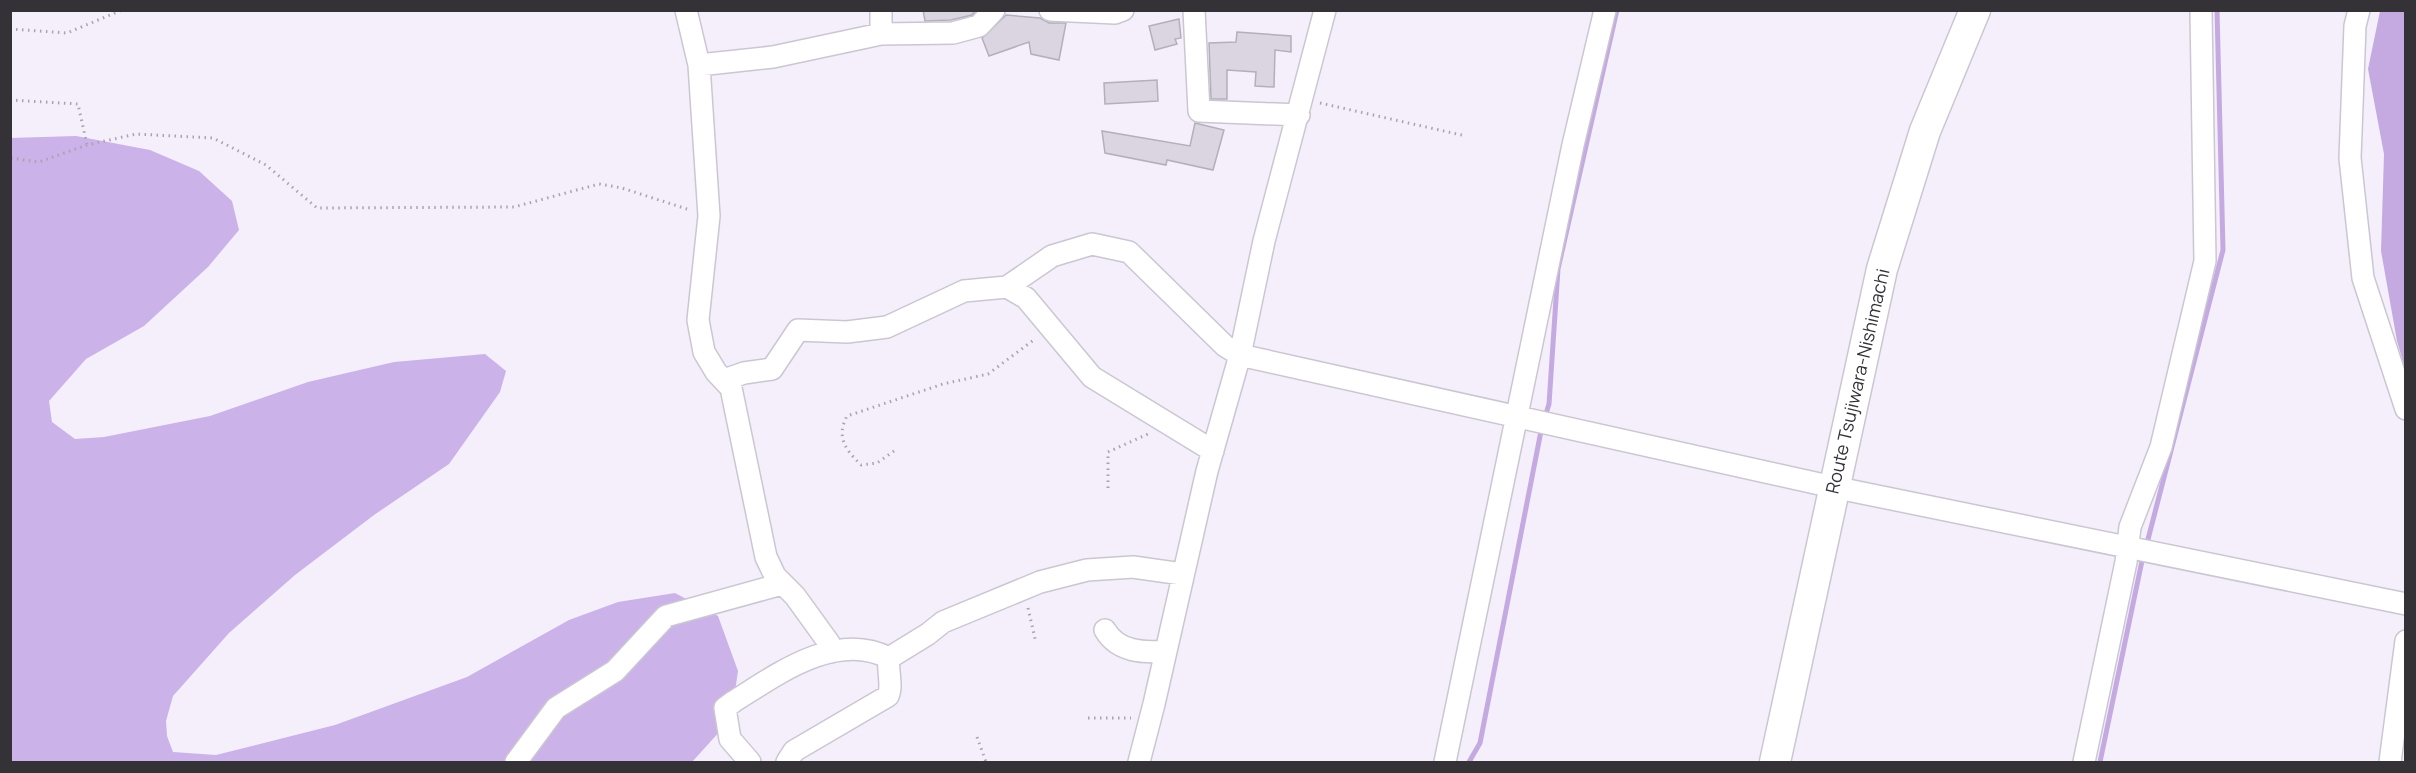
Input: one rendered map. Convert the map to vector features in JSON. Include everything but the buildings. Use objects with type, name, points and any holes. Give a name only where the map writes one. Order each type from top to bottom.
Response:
[{"type":"main road","name":"Route Tsujiwara-Nishimachi","points":[[1774,762],[1882,269],[1925,131],[1975,10]]},
{"type":"street","points":[[686,10],[699,65],[709,216],[698,320],[704,352],[716,372],[731,388],[766,557],[782,584],[795,596],[829,643],[831,651]]},
{"type":"street","points":[[881,10],[881,34]]},
{"type":"street","points":[[699,65],[773,57],[881,34],[952,33],[979,26],[994,10]]},
{"type":"street","points":[[1050,10],[1115,13],[1123,10]]},
{"type":"street","points":[[1194,10],[1199,111],[1301,107]]},
{"type":"street","points":[[1139,762],[1182,574],[1240,355],[1264,241],[1325,10]]},
{"type":"street","points":[[1445,762],[1573,145],[1605,10]]},
{"type":"street","points":[[2084,762],[2126,562],[2130,527],[2161,447],[2205,261],[2201,10]]},
{"type":"street","points":[[2359,10],[2355,26],[2350,159],[2362,278],[2406,409]]},
{"type":"street","points":[[724,380],[744,373],[771,369],[798,330],[847,332],[887,327],[964,291],[1007,287],[1052,256],[1092,244],[1108,246],[1129,252],[1225,346],[1240,355],[1833,487],[2406,604]]},
{"type":"street","points":[[1007,287],[1026,298],[1092,377],[1114,388],[1164,423],[1213,451]]},
{"type":"street","points":[[787,762],[794,750],[825,730],[888,696],[891,691],[887,670],[889,658],[943,622],[1024,589],[1087,570],[1132,567],[1182,574]]},
{"type":"street","points":[[516,762],[556,708],[615,671],[666,616],[782,584]]},
{"type":"street","points":[[1105,630],[1112,642],[1123,647],[1150,652],[1166,651]]},
{"type":"street","points":[[2390,762],[2406,641]]},
{"type":"street","points":[[750,762],[730,739],[725,708],[786,669],[831,651],[875,651],[889,658]]},
{"type":"path","points":[[10,29],[67,33],[122,10]]},
{"type":"path","points":[[10,100],[78,104],[87,145]]},
{"type":"path","points":[[1301,107],[1466,136]]},
{"type":"path","points":[[11,158],[39,162],[87,145],[136,134],[213,138],[266,165],[317,208],[514,207],[599,184],[622,188],[709,216]]},
{"type":"path","points":[[894,451],[877,463],[861,465],[846,451],[841,436],[847,416],[944,384],[988,374],[1051,327]]},
{"type":"path","points":[[1108,488],[1108,452],[1132,443],[1164,423]]},
{"type":"path","points":[[1024,589],[1036,643]]},
{"type":"path","points":[[1088,718],[1133,718]]},
{"type":"path","points":[[978,737],[986,762]]},
{"type":"shaded area","points":[[2380,11],[2405,11],[2405,369],[2397,341],[2381,251],[2384,154],[2368,69]]},
{"type":"shaded area","points":[[76,136],[150,150],[199,171],[232,201],[239,230],[208,267],[144,326],[86,359],[49,401],[52,422],[75,439],[104,437],[210,416],[308,382],[394,362],[485,354],[506,371],[500,392],[449,464],[374,515],[295,575],[229,633],[173,696],[166,721],[167,736],[173,752],[216,755],[335,725],[467,677],[569,620],[618,602],[675,593],[718,616],[738,671],[731,719],[692,762],[11,762],[10,138]]},
{"type":"waterway","points":[[1545,417],[1549,404],[1558,269],[1617,10]]},
{"type":"waterway","points":[[2146,547],[2223,250],[2217,10]]},
{"type":"waterway","points":[[1469,762],[1480,743],[1542,426]]},
{"type":"waterway","points":[[2100,762],[2143,556]]}]
